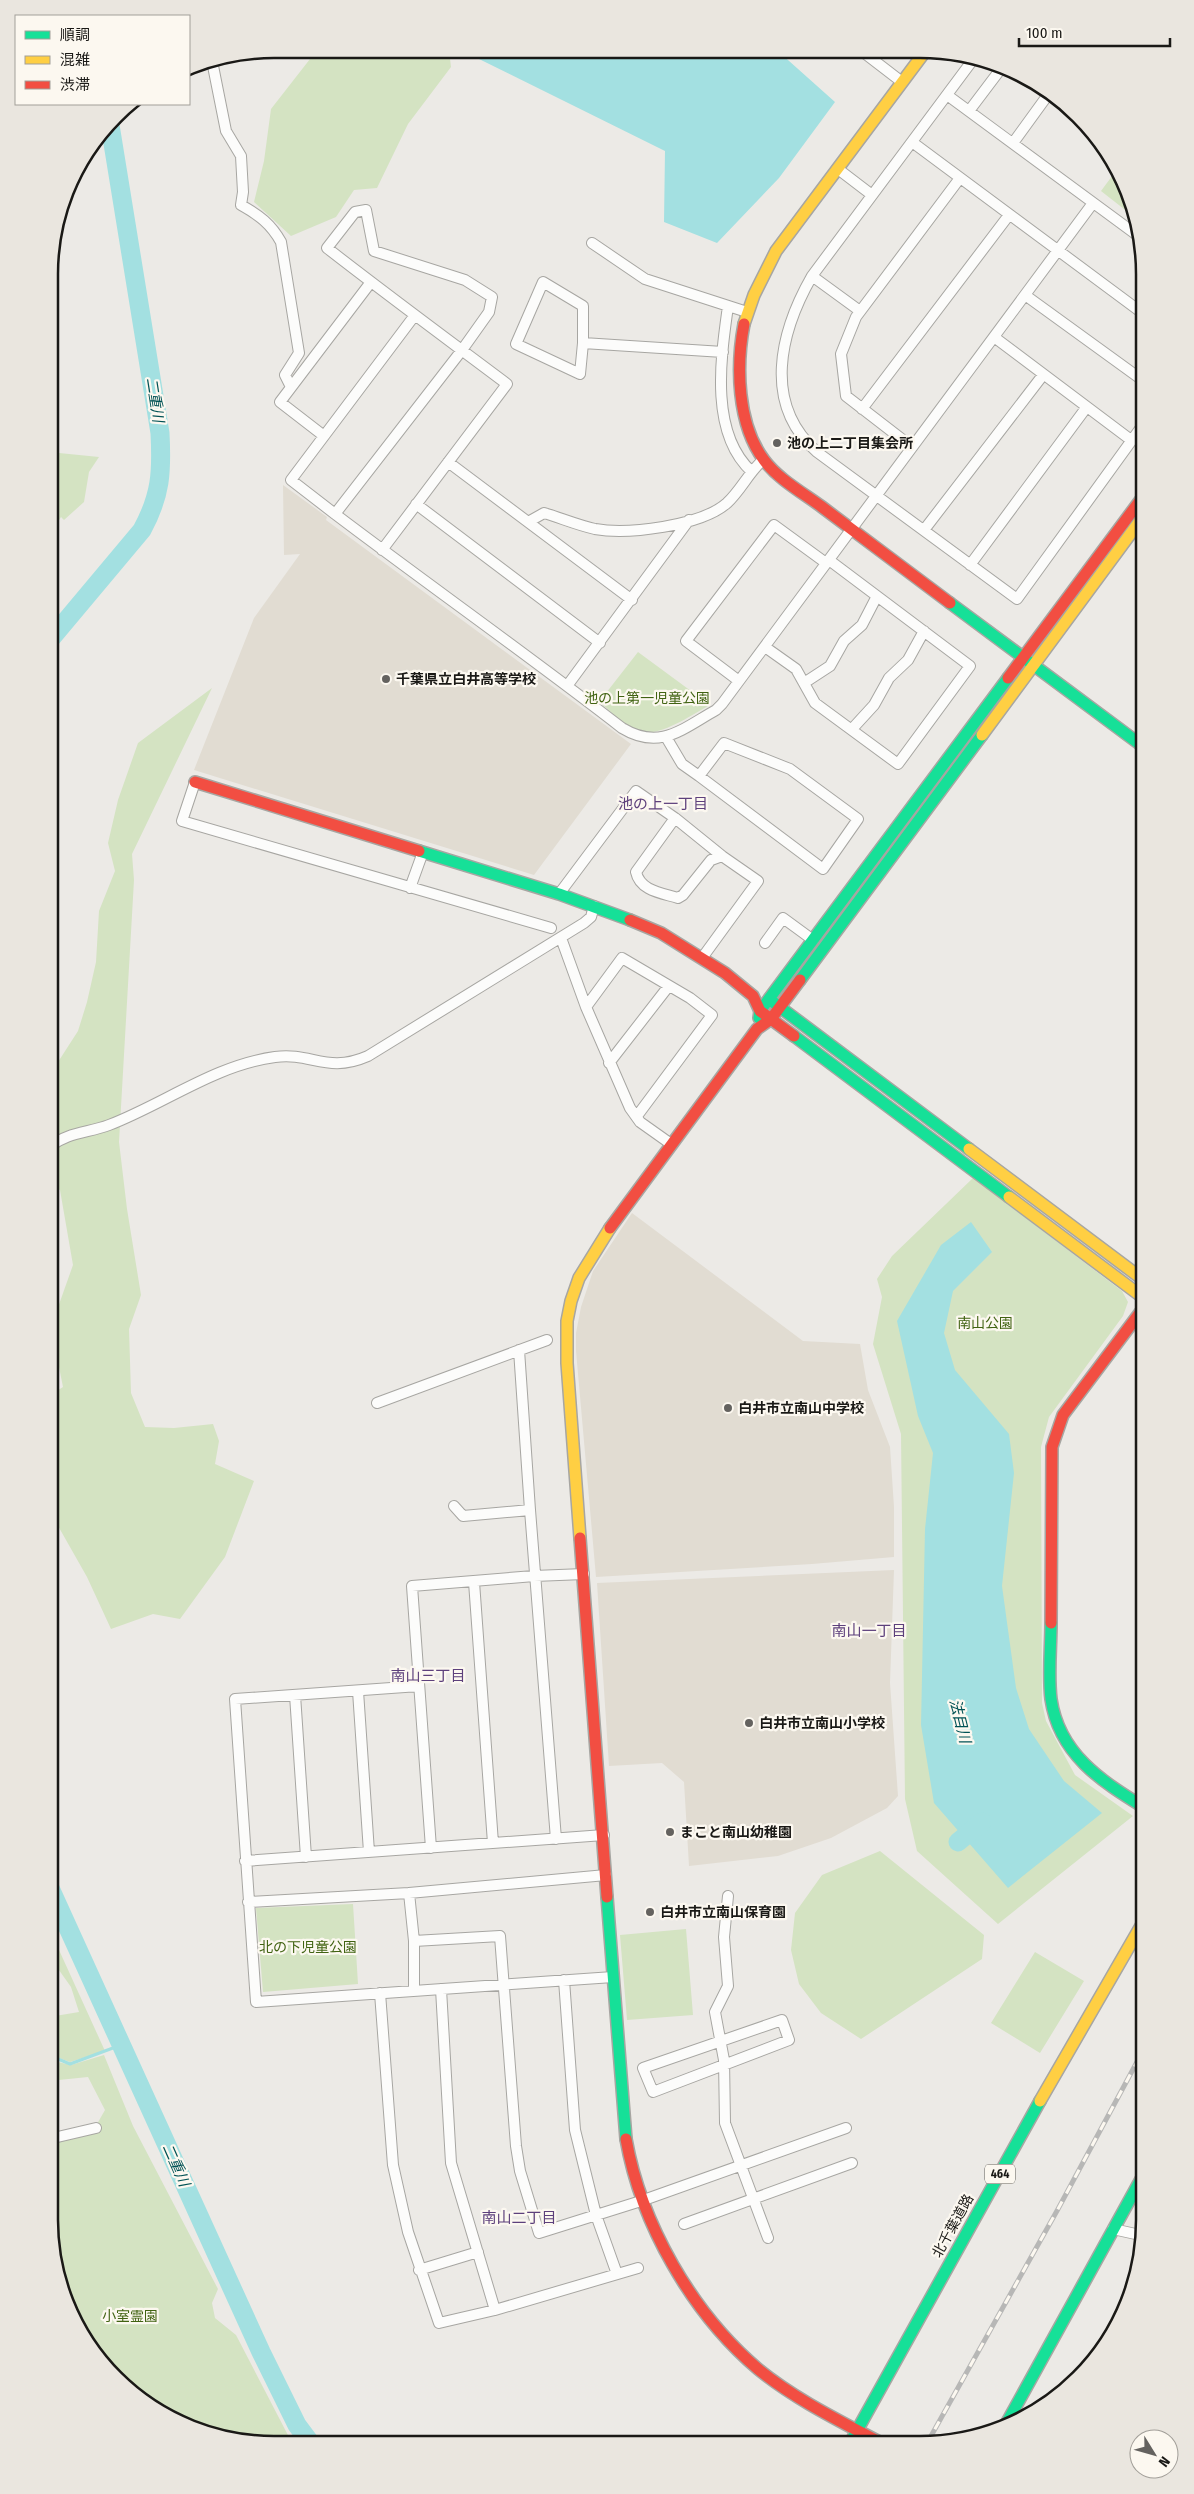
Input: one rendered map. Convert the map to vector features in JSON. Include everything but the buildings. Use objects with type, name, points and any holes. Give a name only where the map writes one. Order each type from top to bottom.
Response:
[{"type":"main road","points":[[920,58],[776,251],[762,275],[747,312],[740,366],[742,396],[751,440],[763,460],[788,482],[1136,741]]},
{"type":"main road","points":[[756,1029],[760,1011],[1136,506]]},
{"type":"main road","points":[[868,2436],[797,2397],[763,2373],[738,2350],[703,2310],[682,2281],[641,2201],[628,2157],[623,2120],[604,1835],[568,1364],[568,1311],[574,1290],[590,1257],[671,1144],[756,1029],[770,1019],[1136,526]]},
{"type":"main road","points":[[195,782],[559,894],[661,933],[702,958],[753,996],[769,999],[1136,1274]]},
{"type":"main road","points":[[753,996],[760,1011],[770,1019],[1136,1292]]},
{"type":"main road","points":[[1136,1318],[1063,1415],[1052,1447],[1051,1662],[1052,1714],[1063,1741],[1087,1769],[1136,1802]]},
{"type":"main road","name":"北千葉道路","points":[[857,2436],[1057,2071],[1136,1935]]},
{"type":"main road","points":[[1010,2417],[1136,2188]]},
{"type":"street","points":[[878,58],[902,82]]},
{"type":"street","points":[[970,64],[812,276],[798,300],[781,355],[784,398],[791,419],[803,440],[817,452],[877,494],[1016,599],[1136,434]]},
{"type":"street","points":[[213,66],[226,131],[241,156],[241,205],[260,215],[274,229],[281,242],[299,352],[285,375],[291,387]]},
{"type":"street","points":[[969,111],[998,72]]},
{"type":"street","points":[[947,95],[1132,232]]},
{"type":"street","points":[[1012,143],[1046,98]]},
{"type":"street","points":[[912,142],[1136,308]]},
{"type":"street","points":[[838,169],[872,195]]},
{"type":"street","points":[[912,447],[846,396],[841,354],[860,312],[960,178]]},
{"type":"street","points":[[415,314],[291,480],[382,550],[632,734],[650,739],[666,737],[716,710],[740,681],[1093,203]]},
{"type":"street","points":[[336,514],[462,350],[489,312],[492,297],[465,280],[374,251],[366,210],[355,212],[327,248],[371,282],[415,314],[462,350],[507,384],[382,550]]},
{"type":"street","points":[[862,409],[1009,214]]},
{"type":"street","points":[[592,243],[645,278],[747,312]]},
{"type":"street","points":[[812,276],[860,312]]},
{"type":"street","points":[[324,436],[280,402],[371,282]]},
{"type":"street","points":[[543,282],[583,306],[583,343],[580,374],[516,344],[543,282]]},
{"type":"street","points":[[1025,295],[1136,375]]},
{"type":"street","points":[[728,306],[723,352],[724,414],[730,439],[744,465],[752,472]]},
{"type":"street","points":[[994,338],[1131,440]]},
{"type":"street","points":[[583,343],[723,352]]},
{"type":"street","points":[[924,530],[1043,375]]},
{"type":"street","points":[[970,565],[1086,408]]},
{"type":"street","points":[[528,522],[544,513],[594,529],[625,531],[651,529],[689,520],[716,510],[727,503],[763,460]]},
{"type":"street","points":[[448,462],[632,600]]},
{"type":"street","points":[[416,504],[600,643]]},
{"type":"street","points":[[567,686],[689,520]]},
{"type":"street","points":[[740,681],[686,641],[774,525],[877,596],[970,666],[898,764],[816,703],[796,669],[765,647]]},
{"type":"street","points":[[804,683],[830,666],[844,640],[862,625],[877,596]]},
{"type":"street","points":[[852,730],[874,705],[889,678],[908,660],[924,631]]},
{"type":"street","points":[[666,737],[682,764],[823,869],[858,819],[790,769],[724,742],[699,776]]},
{"type":"street","points":[[195,782],[182,821],[551,928]]},
{"type":"street","points":[[559,894],[636,791],[676,818],[722,856],[758,881],[702,958]]},
{"type":"street","points":[[676,818],[636,872],[638,881],[642,886],[678,898],[683,895],[711,860],[722,856]]},
{"type":"street","points":[[410,888],[423,852]]},
{"type":"street","points":[[58,1140],[64,1136],[110,1125],[197,1084],[253,1062],[278,1057],[297,1057],[339,1065],[353,1063],[368,1056],[561,938],[591,917],[594,906]]},
{"type":"street","points":[[765,943],[783,918],[813,940]]},
{"type":"street","points":[[561,938],[586,1006],[610,1063],[636,1116],[671,1144]]},
{"type":"street","points":[[586,1006],[622,958],[690,998],[712,1015],[636,1116]]},
{"type":"street","points":[[610,1063],[668,986]]},
{"type":"street","points":[[376,1403],[547,1340]]},
{"type":"street","points":[[519,1350],[534,1576],[556,1839]]},
{"type":"street","points":[[454,1506],[463,1516],[530,1510]]},
{"type":"street","points":[[431,1848],[412,1586],[584,1574]]},
{"type":"street","points":[[474,1582],[493,1843]]},
{"type":"street","points":[[419,1686],[234,1699],[256,2002],[613,1976]]},
{"type":"street","points":[[358,1691],[369,1852]]},
{"type":"street","points":[[295,1695],[306,1857]]},
{"type":"street","points":[[245,1862],[604,1835]]},
{"type":"street","points":[[248,1902],[409,1893],[606,1875]]},
{"type":"street","points":[[409,1893],[414,1941],[414,1991]]},
{"type":"street","points":[[728,1896],[724,1937],[728,1986],[714,2012],[722,2042],[725,2123],[768,2238]]},
{"type":"street","points":[[414,1941],[500,1936],[516,2146],[520,2171],[539,2233],[641,2201],[846,2128]]},
{"type":"street","points":[[564,1980],[575,2130],[596,2215],[617,2274]]},
{"type":"street","points":[[441,1989],[451,2163],[495,2310]]},
{"type":"street","points":[[380,1993],[393,2165],[408,2232],[419,2270],[439,2323],[495,2310],[638,2268]]},
{"type":"street","points":[[782,2020],[789,2040],[724,2066],[652,2092],[643,2068],[782,2020]]},
{"type":"street","points":[[58,2137],[96,2128]]},
{"type":"street","points":[[684,2224],[852,2162]]},
{"type":"street","points":[[1113,2229],[1136,2234]]},
{"type":"street","points":[[419,2270],[478,2252]]},
{"type":"shaded area","name":"千葉県立白井高等学校","points":[[283,485],[327,517],[326,520],[631,744],[534,875],[194,770],[254,618],[300,554],[284,555]]},
{"type":"shaded area","name":"白井市立南山中学校","points":[[632,1213],[803,1341],[860,1344],[868,1390],[890,1447],[894,1507],[894,1557],[596,1577],[576,1333],[581,1307],[593,1271]]},
{"type":"shaded area","name":"白井市立南山小学校","points":[[894,1570],[890,1683],[898,1796],[887,1808],[831,1838],[778,1856],[689,1866],[684,1782],[662,1763],[609,1766],[597,1583]]},
{"type":"green space","points":[[450,58],[451,67],[408,124],[377,188],[354,190],[336,217],[291,236],[254,202],[264,161],[271,109],[310,59]]},
{"type":"green space","points":[[1113,175],[1127,212],[1101,191]]},
{"type":"green space","points":[[58,453],[99,457],[89,472],[84,502],[64,520],[61,517],[58,522]]},
{"type":"green space","name":"池の上第一児童公園","points":[[638,652],[710,705],[676,724],[649,733],[635,730],[624,723],[599,702]]},
{"type":"green space","points":[[212,688],[132,854],[134,880],[119,1142],[127,1209],[141,1295],[129,1329],[131,1393],[145,1427],[174,1428],[213,1424],[219,1441],[215,1464],[254,1481],[225,1557],[180,1619],[153,1614],[111,1629],[87,1577],[58,1526],[58,1390],[63,1387],[58,1362],[58,1307],[73,1265],[60,1190],[58,1189],[58,1062],[78,1031],[87,1002],[96,962],[99,911],[115,871],[108,843],[118,800],[138,743]]},
{"type":"green space","name":"南山公園","points":[[973,1178],[1122,1291],[1128,1302],[1123,1316],[1049,1417],[1041,1447],[1042,1703],[1046,1721],[1075,1775],[1133,1816],[998,1924],[917,1851],[905,1799],[901,1434],[873,1344],[882,1297],[877,1279],[892,1256]]},
{"type":"green space","points":[[880,1851],[984,1935],[982,1959],[861,2039],[821,2013],[799,1984],[791,1950],[795,1913],[822,1875]]},
{"type":"green space","name":"北の下児童公園","points":[[353,1904],[358,1984],[263,1992],[256,1908]]},
{"type":"green space","points":[[686,1929],[693,2015],[627,2020],[620,1935]]},
{"type":"green space","points":[[58,1948],[105,2051],[70,2062],[58,2058],[58,2016],[79,2012],[71,1987],[58,1969]]},
{"type":"green space","points":[[1035,1952],[1084,1981],[1040,2053],[991,2023]]},
{"type":"green space","name":"小室霊園","points":[[104,2055],[133,2126],[218,2289],[212,2303],[215,2318],[236,2335],[288,2436],[245,2435],[217,2429],[165,2408],[131,2383],[111,2363],[86,2329],[69,2290],[59,2249],[58,2139],[97,2124],[105,2110],[88,2077],[58,2080],[58,2062],[71,2065]]},
{"type":"water","points":[[786,58],[835,102],[779,178],[717,243],[664,222],[665,151],[479,59]]},
{"type":"water","points":[[971,1222],[992,1252],[953,1291],[944,1333],[955,1370],[1009,1434],[1014,1473],[1002,1586],[1016,1688],[1029,1729],[1064,1781],[1102,1813],[1008,1888],[934,1803],[921,1725],[925,1529],[933,1453],[918,1416],[897,1321],[941,1245]]},
{"type":"waterway","name":"二重川","points":[[58,630],[142,530],[153,506],[159,483],[161,460],[160,433],[111,131]]},
{"type":"waterway","name":"法目川","points":[[958,1842],[982,1822]]},
{"type":"waterway","name":"二重川","points":[[58,1906],[261,2352],[297,2425],[305,2436]]},
{"type":"waterway","points":[[58,2059],[70,2064],[121,2045]]},
{"type":"railway","points":[[931,2436],[1058,2209],[1136,2064]]},
{"type":"traffic: fast","points":[[950,603],[1136,741]]},
{"type":"traffic: fast","points":[[759,1018],[760,1011],[1008,678]]},
{"type":"traffic: fast","points":[[800,980],[982,735]]},
{"type":"traffic: fast","points":[[419,851],[559,894],[630,920]]},
{"type":"traffic: fast","points":[[773,1002],[969,1149]]},
{"type":"traffic: fast","points":[[794,1036],[1009,1197]]},
{"type":"traffic: fast","points":[[1051,1623],[1050,1690],[1056,1718],[1063,1735],[1084,1764],[1136,1802]]},
{"type":"traffic: fast","points":[[607,1897],[626,2139]]},
{"type":"traffic: fast","points":[[854,2436],[1040,2101]]},
{"type":"traffic: fast","points":[[1010,2417],[1136,2188]]},
{"type":"traffic: slow","points":[[744,324],[754,295],[776,251],[920,58]]},
{"type":"traffic: slow","points":[[982,735],[1136,526]]},
{"type":"traffic: slow","points":[[969,1149],[1136,1274]]},
{"type":"traffic: slow","points":[[1009,1197],[1136,1292]]},
{"type":"traffic: slow","points":[[580,1538],[567,1363],[567,1321],[571,1301],[579,1278],[610,1228]]},
{"type":"traffic: slow","points":[[1040,2101],[1136,1935]]},
{"type":"traffic: jam","points":[[744,324],[740,358],[741,394],[748,429],[755,446],[764,460],[783,480],[950,603]]},
{"type":"traffic: jam","points":[[1008,678],[1136,506]]},
{"type":"traffic: jam","points":[[195,782],[419,851]]},
{"type":"traffic: jam","points":[[630,920],[661,933],[725,973],[753,996],[760,1011],[794,1036]]},
{"type":"traffic: jam","points":[[610,1228],[757,1029],[771,1019],[800,980]]},
{"type":"traffic: jam","points":[[1051,1623],[1052,1447],[1063,1415],[1136,1318]]},
{"type":"traffic: jam","points":[[580,1538],[607,1897]]},
{"type":"traffic: jam","points":[[626,2139],[633,2171],[657,2234],[691,2294],[712,2321],[734,2347],[758,2369],[788,2391],[868,2436]]},
{"type":"place","name":"池の上二丁目集会所","points":[[777,443]]},
{"type":"place","name":"千葉県立白井高等学校","points":[[386,679]]},
{"type":"place","name":"白井市立南山中学校","points":[[728,1408]]},
{"type":"place","name":"白井市立南山小学校","points":[[749,1723]]},
{"type":"place","name":"まこと南山幼稚園","points":[[670,1832]]},
{"type":"place","name":"白井市立南山保育園","points":[[650,1912]]},
{"type":"district","name":"池の上一丁目","points":[[663,804]]},
{"type":"district","name":"南山一丁目","points":[[869,1631]]},
{"type":"district","name":"南山三丁目","points":[[428,1676]]},
{"type":"district","name":"南山二丁目","points":[[519,2218]]}]
